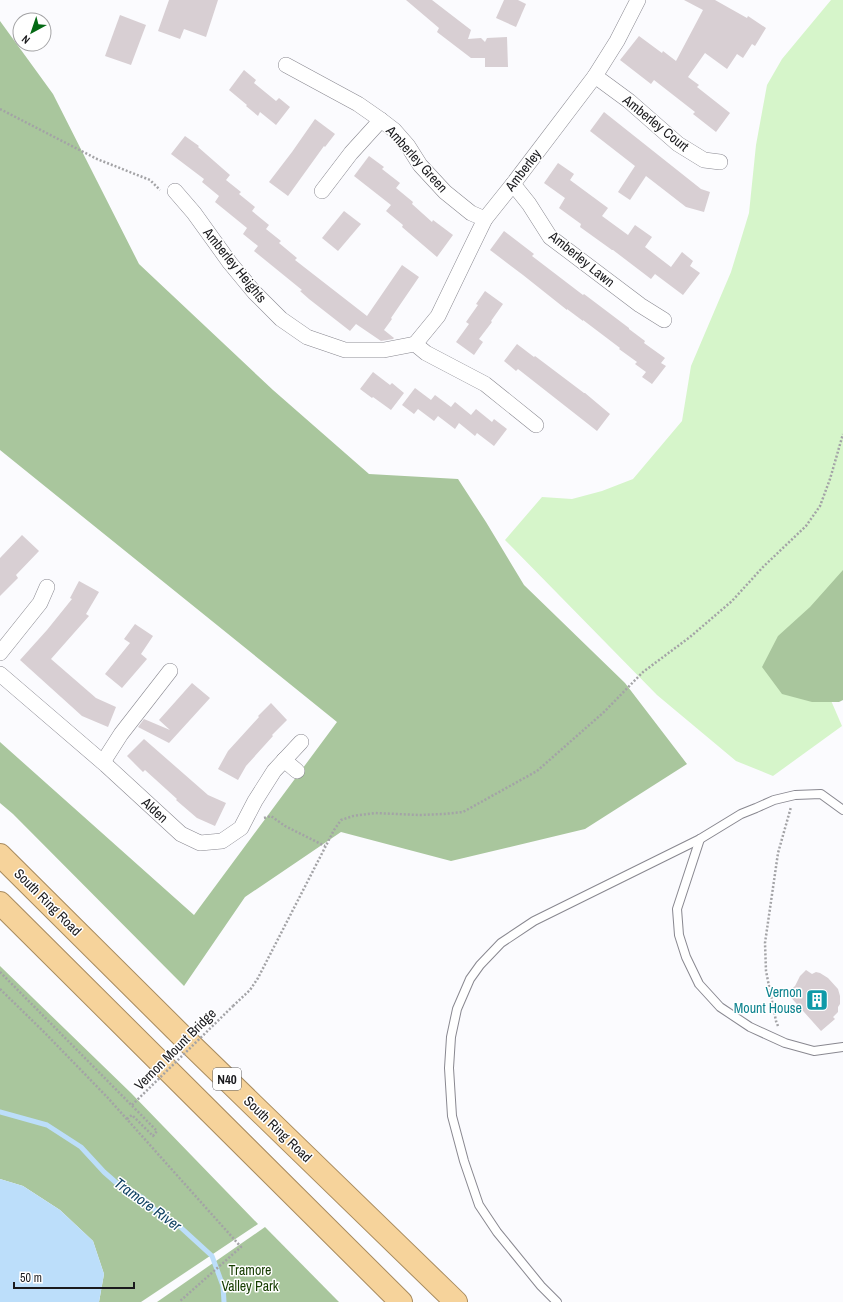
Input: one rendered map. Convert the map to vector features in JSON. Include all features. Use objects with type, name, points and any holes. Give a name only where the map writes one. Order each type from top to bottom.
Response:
[{"type":"highway","name":"South Ring Road","points":[[0,855],[181,1035],[456,1302]]},
{"type":"highway","name":"N40","points":[[0,903],[401,1302]]},
{"type":"street","name":"Amberley","points":[[415,344],[438,316],[485,219],[595,76],[617,41],[638,0]]},
{"type":"street","name":"Amberley Green","points":[[286,65],[358,104],[394,130],[408,146],[420,165],[445,192],[471,213],[485,219]]},
{"type":"street","name":"Amberley Court","points":[[595,76],[629,101],[678,144],[704,160],[720,162]]},
{"type":"street","points":[[322,191],[351,153],[381,120]]},
{"type":"street","name":"Amberley Lawn","points":[[513,184],[529,204],[550,236],[640,305],[664,320]]},
{"type":"street","name":"Amberley Heights","points":[[175,191],[194,213],[230,264],[254,292],[279,317],[308,337],[345,350],[384,350],[415,344]]},
{"type":"street","points":[[415,344],[426,353],[485,384],[536,425]]},
{"type":"street","points":[[0,653],[40,603],[47,587]]},
{"type":"street","points":[[102,762],[120,734],[170,671]]},
{"type":"street","name":"Alden","points":[[0,674],[102,762],[181,834],[200,843],[222,841],[241,828],[255,801],[274,771],[301,742]]},
{"type":"street","points":[[284,760],[297,771]]},
{"type":"lane","points":[[557,1302],[541,1286],[502,1238],[479,1205],[464,1161],[452,1116],[449,1068],[451,1037],[457,1010],[470,979],[480,965],[501,944],[534,921],[700,839],[741,814],[774,800],[795,795],[820,794],[843,810]]},
{"type":"lane","points":[[700,839],[677,909],[679,935],[686,957],[699,984],[720,1007],[750,1027],[785,1043],[814,1051],[843,1048]]},
{"type":"path","points":[[0,110],[97,159],[150,180],[161,191],[175,191]]},
{"type":"path","name":"Vernon Mount Bridge","points":[[132,1105],[250,990],[258,978],[334,830],[341,820],[353,816],[375,813],[419,815],[463,812],[537,771],[604,712],[643,672],[690,637],[732,601],[763,567],[806,526],[820,506],[830,479],[843,434]]},
{"type":"path","points":[[785,1043],[776,1021],[766,972],[765,943],[778,853],[795,795]]},
{"type":"path","points":[[241,828],[260,819],[271,816],[285,826],[326,846]]},
{"type":"path","points":[[0,972],[157,1132],[153,1136],[132,1114],[127,1119]]},
{"type":"path","points":[[0,989],[44,1032],[127,1119],[241,1247],[179,1302]]},
{"type":"green space","points":[[831,0],[843,0],[843,640],[820,675],[842,726],[773,776],[736,761],[657,695],[505,540],[542,497],[572,499],[602,491],[633,479],[682,421],[691,366],[731,272],[749,213],[756,145],[767,85],[782,59]]},
{"type":"green space","points":[[0,21],[12,38],[12,52],[23,52],[53,94],[139,264],[273,390],[369,474],[458,479],[524,585],[625,683],[687,764],[585,829],[451,861],[341,832],[245,897],[184,986],[13,814],[0,803],[0,742],[194,915],[337,722],[0,450]]},
{"type":"green space","points":[[843,570],[843,700],[839,702],[812,702],[782,694],[762,667],[778,636],[810,607]]},
{"type":"green space","points":[[0,966],[131,1093],[258,1224],[141,1302],[99,1302],[104,1274],[93,1241],[60,1210],[23,1186],[0,1179]]},
{"type":"green space","name":"Tramore Valley Park","points":[[265,1227],[339,1302],[157,1302]]},
{"type":"water","points":[[0,1179],[23,1186],[60,1210],[93,1241],[104,1274],[99,1302],[0,1302]]},
{"type":"building","points":[[169,0],[218,0],[206,37],[184,29],[180,39],[158,31]]},
{"type":"building","points":[[406,0],[432,0],[471,30],[468,39],[481,38],[485,42],[487,38],[507,37],[508,67],[485,67],[485,58],[471,58],[437,32],[439,28]]},
{"type":"building","points":[[504,0],[518,0],[526,4],[516,27],[496,18]]},
{"type":"building","points":[[684,0],[715,0],[747,18],[748,16],[766,28],[755,46],[752,44],[743,58],[737,54],[727,69],[705,53],[688,77],[699,85],[697,87],[730,113],[716,132],[693,114],[695,112],[654,80],[651,84],[620,60],[639,36],[662,53],[663,51],[676,61],[703,10]]},
{"type":"building","points":[[120,15],[146,25],[131,65],[105,56]]},
{"type":"building","points":[[244,70],[256,80],[254,83],[276,101],[279,98],[290,107],[276,125],[260,112],[258,116],[229,90]]},
{"type":"building","points":[[604,112],[701,189],[710,192],[704,212],[686,207],[646,176],[630,200],[618,192],[635,166],[590,131]]},
{"type":"building","points":[[315,119],[335,134],[325,147],[324,146],[288,196],[269,182]]},
{"type":"building","points":[[185,136],[199,146],[198,147],[230,175],[226,180],[241,192],[239,194],[255,207],[252,211],[269,225],[266,229],[281,241],[279,243],[297,258],[295,260],[367,316],[402,265],[419,277],[384,330],[394,338],[381,341],[356,324],[350,331],[309,299],[300,291],[302,290],[254,251],[258,246],[243,234],[247,228],[215,202],[219,196],[202,182],[204,179],[171,154]]},
{"type":"building","points":[[369,156],[384,167],[382,169],[400,183],[396,188],[413,202],[412,204],[432,222],[433,220],[453,235],[437,257],[386,211],[391,205],[354,176]]},
{"type":"building","points":[[558,163],[574,174],[570,180],[608,208],[602,216],[628,235],[635,225],[652,237],[645,247],[671,267],[682,252],[693,261],[690,266],[700,273],[683,295],[655,274],[651,279],[580,227],[581,224],[559,208],[565,198],[544,183]]},
{"type":"building","points":[[344,211],[361,224],[338,251],[322,238]]},
{"type":"building","points":[[504,231],[534,254],[532,256],[629,328],[645,341],[644,343],[665,358],[661,363],[666,366],[652,384],[642,377],[646,372],[635,364],[637,362],[490,250]]},
{"type":"building","points":[[485,291],[503,304],[479,339],[483,342],[474,355],[456,342],[469,324],[466,322],[478,305],[476,304]]},
{"type":"building","points":[[517,344],[585,393],[610,414],[597,431],[518,369],[516,371],[504,361]]},
{"type":"building","points":[[373,372],[390,385],[392,383],[404,393],[391,410],[360,389]]},
{"type":"building","points":[[415,388],[431,400],[435,395],[451,407],[455,402],[471,415],[476,409],[492,422],[494,419],[507,429],[494,446],[477,433],[475,436],[459,423],[455,429],[438,416],[434,421],[418,409],[414,414],[402,405]]},
{"type":"building","points":[[22,535],[39,551],[16,575],[18,578],[0,596],[0,558]]},
{"type":"building","points":[[79,581],[99,592],[86,614],[89,616],[51,659],[96,698],[116,707],[108,727],[82,716],[20,660],[72,599],[70,598]]},
{"type":"building","points":[[135,624],[153,636],[141,654],[147,659],[122,688],[105,674],[130,643],[124,639]]},
{"type":"building","points":[[192,683],[210,698],[169,743],[138,727],[144,719],[170,730],[159,720]]},
{"type":"building","points":[[271,703],[287,720],[272,735],[273,736],[246,766],[238,780],[218,769],[228,751]]},
{"type":"building","points":[[144,739],[208,795],[226,803],[215,826],[197,818],[145,770],[143,772],[127,756]]},
{"type":"building","name":"Vernon Mount House","points":[[806,970],[812,974],[816,972],[820,973],[828,978],[838,989],[840,996],[838,1012],[833,1017],[835,1019],[821,1031],[787,993],[795,986],[800,976]]},
{"type":"waterway","name":"Tramore River","points":[[0,1112],[47,1125],[81,1147],[104,1172],[120,1186],[143,1198],[163,1218],[177,1224],[212,1256],[223,1286],[224,1302]]},
{"type":"place","name":"Vernon Mount House","points":[[817,1000]]}]
